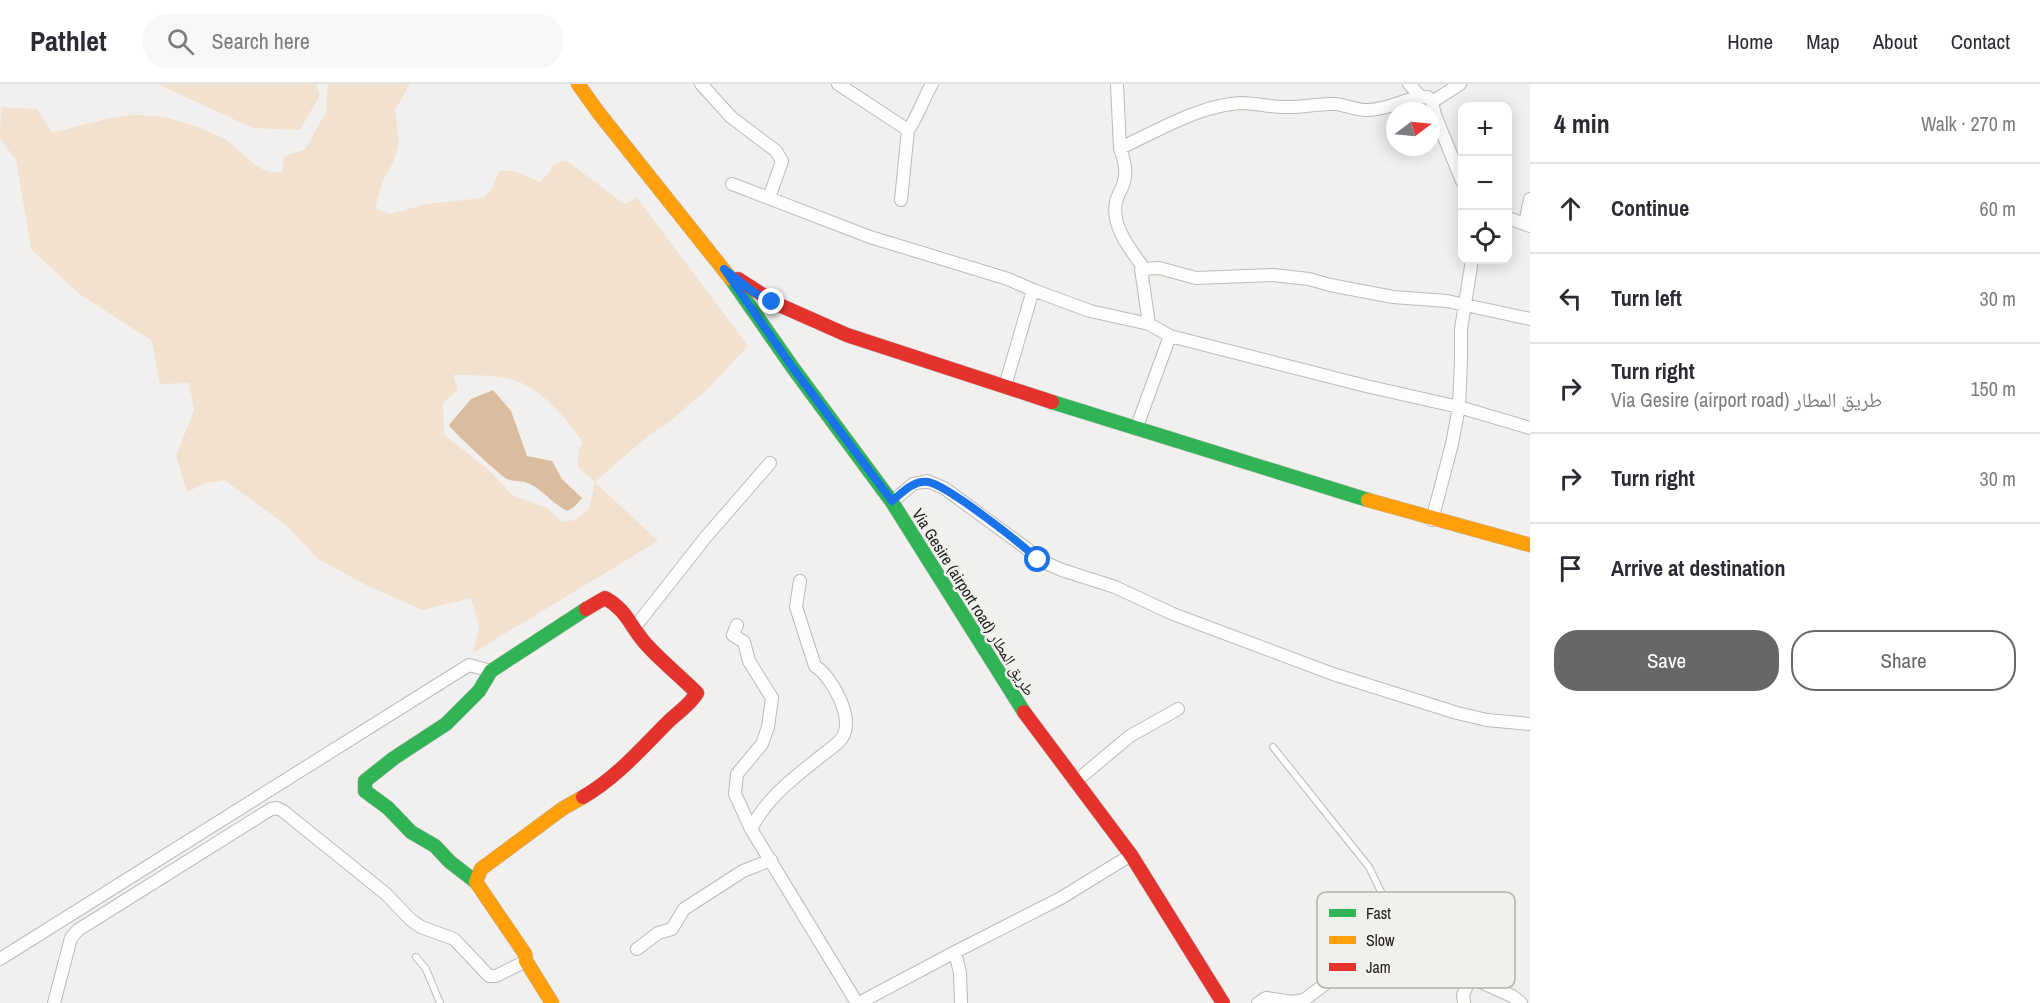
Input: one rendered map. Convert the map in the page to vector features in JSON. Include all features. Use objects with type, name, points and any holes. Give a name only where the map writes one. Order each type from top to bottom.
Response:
[{"type":"street","points":[[701,84],[731,117],[776,151],[782,161],[769,198]]},
{"type":"street","points":[[838,84],[908,130]]},
{"type":"street","points":[[901,200],[908,130],[932,84]]},
{"type":"street","points":[[1117,84],[1120,148],[1126,168],[1125,182],[1116,203],[1118,226],[1126,243],[1143,267],[1141,269],[1149,324]]},
{"type":"street","points":[[1409,84],[1420,96]]},
{"type":"street","name":"Via Gesire (airport road) طريق المطار","points":[[579,85],[724,269],[793,368],[892,501],[1015,700],[1131,855],[1223,1003]]},
{"type":"street","points":[[1120,148],[1195,114],[1238,104],[1285,107],[1336,105],[1365,110],[1391,107],[1420,96],[1428,97],[1432,102],[1454,85]]},
{"type":"street","points":[[1440,127],[1458,171]]},
{"type":"street","points":[[732,184],[870,237],[1008,279],[1090,310],[1149,324],[1170,336],[1459,407],[1530,428]]},
{"type":"street","points":[[1512,219],[1527,225],[1530,200]]},
{"type":"street","points":[[1432,520],[1459,407],[1461,329],[1471,264]]},
{"type":"street","points":[[1141,269],[1159,268],[1196,278],[1273,275],[1309,279],[1393,297],[1465,304],[1530,319]]},
{"type":"street","points":[[724,269],[752,291],[772,302],[847,335],[1136,429],[1432,520],[1530,545]]},
{"type":"street","points":[[1005,386],[1033,290]]},
{"type":"street","points":[[1136,429],[1170,336]]},
{"type":"street","points":[[635,627],[705,538],[770,463]]},
{"type":"street","points":[[892,501],[913,484],[927,482],[944,488],[1026,548],[1038,560],[1054,567],[1115,587],[1173,614],[1333,674],[1457,713],[1487,720],[1530,724]]},
{"type":"street","points":[[751,829],[770,799],[842,737],[846,717],[839,695],[822,670],[815,666],[796,607],[800,581]]},
{"type":"street","points":[[476,882],[481,869],[562,809],[597,789],[617,773],[689,705],[697,693],[680,674],[645,643],[620,605],[605,598],[491,671],[479,691],[446,724],[394,758],[365,781],[365,791],[388,808],[411,832],[435,846],[450,862],[476,882],[525,954],[526,961],[549,1002]]},
{"type":"street","points":[[737,624],[733,635],[744,642],[749,661],[772,698],[768,727],[762,744],[737,774],[735,794],[751,829],[858,1003],[1061,898],[1131,855]]},
{"type":"street","points":[[0,959],[469,665],[491,671]]},
{"type":"street","points":[[1075,782],[1130,736],[1178,709]]},
{"type":"street","points":[[54,1003],[71,938],[78,930],[271,809],[277,808],[386,894],[411,920],[421,927],[454,939],[489,976],[496,976],[526,961]]},
{"type":"street","points":[[637,949],[658,933],[672,929],[684,909],[743,871],[771,860]]},
{"type":"street","points":[[956,952],[960,973],[961,1003]]},
{"type":"street","points":[[1258,1003],[1266,998],[1293,1002],[1304,1000],[1320,988]]},
{"type":"street","points":[[1464,1003],[1463,995],[1466,988]]},
{"type":"street","points":[[1493,988],[1512,996],[1521,1003]]},
{"type":"lane","points":[[1273,747],[1369,867],[1382,892]]},
{"type":"lane","points":[[416,957],[426,969],[440,1003]]},
{"type":"shaded area","points":[[157,84],[316,84],[320,95],[300,130],[253,128]]},
{"type":"shaded area","points":[[328,84],[410,84],[395,110],[399,142],[393,163],[383,180],[375,208],[390,214],[427,204],[483,198],[492,189],[499,171],[514,171],[540,182],[554,164],[567,161],[624,204],[637,198],[748,346],[710,387],[664,426],[649,435],[595,482],[658,541],[473,653],[479,627],[471,598],[422,610],[364,584],[318,559],[285,524],[224,480],[206,483],[187,492],[176,456],[194,410],[189,383],[160,384],[152,341],[78,293],[31,249],[16,160],[0,139],[1,107],[37,109],[52,133],[117,117],[148,115],[191,125],[221,137],[229,141],[255,165],[272,172],[282,172],[284,156],[305,150],[326,112]],"holes":[[[453,375],[510,379],[531,388],[552,405],[570,424],[583,443],[578,451],[578,467],[595,482],[589,509],[574,520],[562,522],[547,508],[512,495],[488,469],[444,435],[443,403],[458,390]]]},
{"type":"shaded area","points":[[493,390],[511,411],[527,456],[552,461],[562,479],[582,498],[574,507],[567,511],[530,484],[507,479],[449,425],[471,399]]},
{"type":"traffic: fast","points":[[731,279],[793,368],[892,502],[1024,712]]},
{"type":"traffic: fast","points":[[1052,402],[1368,500]]},
{"type":"traffic: fast","points":[[476,882],[450,862],[435,846],[411,832],[388,808],[365,791],[365,781],[394,758],[446,724],[479,691],[491,671],[586,609]]},
{"type":"traffic: slow","points":[[578,84],[731,279]]},
{"type":"traffic: slow","points":[[1368,500],[1530,545]]},
{"type":"traffic: slow","points":[[552,1003],[526,961],[525,954],[476,882],[481,869],[562,809],[583,797]]},
{"type":"traffic: jam","points":[[738,279],[777,304],[847,335],[1052,402]]},
{"type":"traffic: jam","points":[[583,797],[628,763],[697,693],[651,650],[623,613],[612,603],[605,598],[586,609]]},
{"type":"traffic: jam","points":[[1024,712],[1131,855],[1223,1003]]},
{"type":"route","points":[[772,302],[752,291],[724,269],[855,455],[892,501],[913,484],[927,482],[944,488],[1026,548],[1038,560]]}]
